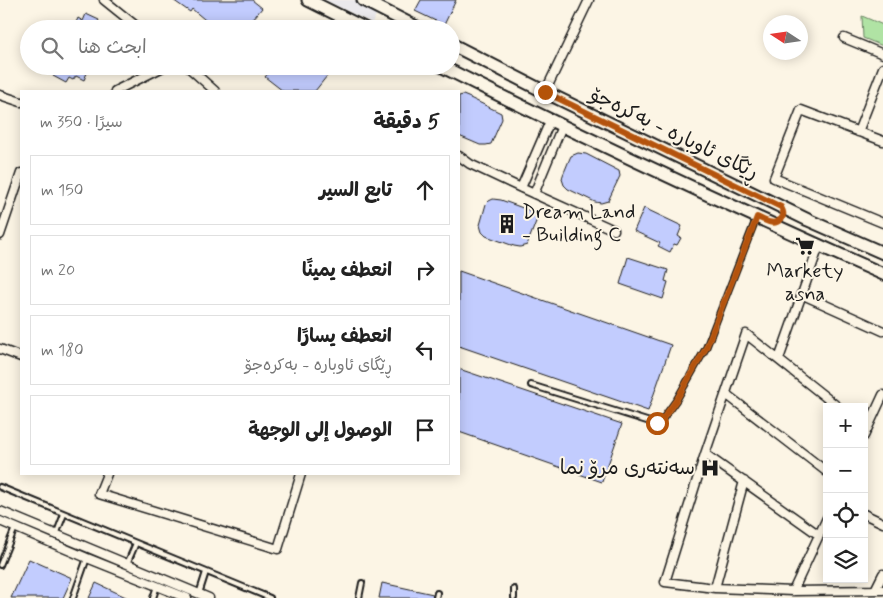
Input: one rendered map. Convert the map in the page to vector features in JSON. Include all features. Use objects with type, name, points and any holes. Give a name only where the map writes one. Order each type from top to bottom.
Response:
[{"type":"main road","points":[[308,0],[348,20]]},
{"type":"main road","points":[[363,0],[402,20]]},
{"type":"main road","name":"ڕێگای ئاوبارە - بەکرەجۆ","points":[[460,49],[781,207],[883,253]]},
{"type":"main road","points":[[459,75],[550,121],[883,274]]},
{"type":"main road","points":[[770,223],[776,223],[781,219],[783,212],[781,207]]},
{"type":"main road","points":[[800,236],[795,231],[797,222],[808,220]]},
{"type":"street","points":[[104,0],[129,20]]},
{"type":"street","points":[[545,92],[589,0]]},
{"type":"street","points":[[844,38],[883,54]]},
{"type":"street","points":[[858,132],[883,68]]},
{"type":"street","points":[[116,90],[147,75]]},
{"type":"street","points":[[197,75],[214,90]]},
{"type":"street","points":[[0,95],[20,102]]},
{"type":"street","points":[[883,141],[801,110],[774,178],[883,223]]},
{"type":"street","points":[[521,188],[550,121]]},
{"type":"street","points":[[534,194],[562,126]]},
{"type":"street","points":[[460,157],[470,164],[614,230]]},
{"type":"street","points":[[0,235],[20,176]]},
{"type":"street","points":[[778,359],[819,246]]},
{"type":"street","points":[[801,294],[883,331]]},
{"type":"street","points":[[833,403],[746,334],[705,454],[665,582],[715,588],[793,591],[879,590],[883,574]]},
{"type":"street","points":[[0,349],[20,356]]},
{"type":"street","points":[[726,394],[823,469]]},
{"type":"street","points":[[868,425],[883,395]]},
{"type":"street","points":[[705,454],[819,534]]},
{"type":"street","points":[[107,475],[99,494],[278,549],[301,475]]},
{"type":"street","points":[[715,588],[744,481]]},
{"type":"street","points":[[0,511],[209,598]]},
{"type":"street","points":[[868,516],[883,523]]},
{"type":"street","points":[[0,521],[187,598]]},
{"type":"street","points":[[793,591],[823,526]]},
{"type":"lane","points":[[531,385],[650,422],[657,423],[662,420],[677,399],[706,348],[757,217]]},
{"type":"lane","points":[[0,487],[270,598]]},
{"type":"lane","points":[[56,535],[64,514]]},
{"type":"lane","points":[[0,565],[16,528]]},
{"type":"lane","points":[[127,564],[136,543]]},
{"type":"lane","points":[[73,598],[87,558]]},
{"type":"lane","points":[[199,594],[206,572]]},
{"type":"lane","points":[[359,598],[362,583]]},
{"type":"lane","points":[[153,598],[157,586]]},
{"type":"lane","points":[[514,589],[514,598]]},
{"type":"shaded area","points":[[325,0],[384,0],[374,20],[366,20]]},
{"type":"green space","points":[[862,16],[883,25],[883,46],[863,38]]},
{"type":"building","points":[[173,0],[252,0],[262,8],[252,20],[205,20],[192,9],[190,12]]},
{"type":"building","points":[[421,0],[456,0],[446,20],[434,20],[415,11]]},
{"type":"building","points":[[86,14],[99,20],[83,20]]},
{"type":"building","points":[[86,75],[84,80],[76,76],[73,80],[69,78],[66,83],[53,76]]},
{"type":"building","points":[[267,75],[328,75],[316,90],[282,90],[265,77]]},
{"type":"building","points":[[463,95],[501,113],[502,119],[491,144],[480,145],[460,136],[460,96]]},
{"type":"building","points":[[578,153],[586,154],[619,171],[620,176],[608,201],[595,202],[568,189],[564,185],[562,179],[570,158]]},
{"type":"building","name":"Dream Land - Building C","points":[[493,199],[501,200],[535,214],[537,219],[527,245],[514,246],[486,236],[482,232],[480,225],[486,204]]},
{"type":"building","points":[[644,208],[682,226],[678,236],[681,238],[677,245],[674,244],[670,252],[658,246],[660,243],[634,231]]},
{"type":"building","points":[[628,257],[668,270],[665,281],[668,282],[663,299],[620,284]]},
{"type":"building","points":[[460,271],[671,345],[648,411],[460,346]]},
{"type":"building","points":[[460,369],[622,424],[602,482],[460,432]]},
{"type":"building","points":[[29,559],[72,578],[63,598],[11,598]]},
{"type":"building","points":[[96,583],[128,598],[89,598]]},
{"type":"building","points":[[382,583],[433,594],[432,598],[379,598]]},
{"type":"place","name":"Dream Land - Building C","points":[[507,224]]},
{"type":"place","name":"Markety asna","points":[[805,246]]},
{"type":"place","name":"سەنتەرى مرۆ نما","points":[[710,468]]},
{"type":"route","points":[[545,92],[781,207],[783,212],[780,221],[776,223],[770,223],[757,217],[706,348],[677,399],[662,420],[657,423]]}]
